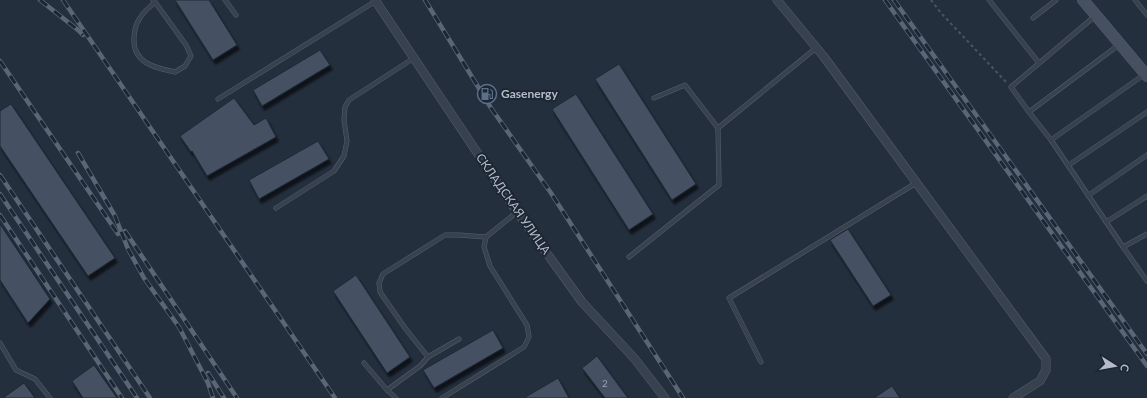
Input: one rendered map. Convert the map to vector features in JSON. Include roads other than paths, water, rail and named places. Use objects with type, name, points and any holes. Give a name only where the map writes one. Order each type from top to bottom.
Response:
[{"type":"street","points":[[777,0],[816,48],[1046,359],[1046,370],[1040,381],[1013,398]]},
{"type":"street","points":[[1083,0],[1146,75]]},
{"type":"street","name":"СКЛАДСКАЯ УЛИЦА","points":[[376,1],[517,212],[582,302],[634,358],[665,398]]},
{"type":"lane","points":[[225,0],[236,15]]},
{"type":"lane","points":[[989,0],[1039,62]]},
{"type":"lane","points":[[1033,18],[1056,0]]},
{"type":"lane","points":[[1135,0],[1147,15]]},
{"type":"lane","points":[[154,1],[186,45],[191,56],[185,66],[175,72],[158,69],[140,59],[134,46],[134,30],[140,18],[154,1]]},
{"type":"lane","points":[[218,99],[376,1]]},
{"type":"lane","points":[[1096,15],[1011,87],[1069,165],[1123,248],[1145,274],[1147,281]]},
{"type":"lane","points":[[1029,112],[1120,44]]},
{"type":"lane","points":[[718,128],[816,48]]},
{"type":"lane","points":[[276,208],[334,171],[344,156],[347,141],[344,120],[345,107],[349,100],[414,58]]},
{"type":"lane","points":[[1051,140],[1146,75]]},
{"type":"lane","points":[[629,257],[719,185],[718,128],[685,85],[654,98]]},
{"type":"lane","points":[[1069,165],[1147,112]]},
{"type":"lane","points":[[1089,195],[1147,155]]},
{"type":"lane","points":[[760,362],[729,298],[916,183]]},
{"type":"lane","points":[[1106,222],[1147,196]]},
{"type":"lane","points":[[442,398],[524,347],[529,336],[527,325],[490,266],[484,247],[486,237],[517,212]]},
{"type":"lane","points":[[1123,248],[1147,234]]},
{"type":"lane","points":[[428,357],[405,328],[380,292],[379,283],[383,274],[445,235],[486,237]]},
{"type":"lane","points":[[387,390],[420,366],[428,357],[459,339]]},
{"type":"lane","points":[[0,343],[16,370],[35,379],[50,398]]},
{"type":"lane","points":[[364,363],[387,390],[396,398]]},
{"type":"railway","points":[[40,0],[83,35]]},
{"type":"railway","points":[[63,0],[335,398]]},
{"type":"railway","points":[[425,0],[491,108],[551,193],[683,398]]},
{"type":"railway","points":[[885,0],[1147,366]]},
{"type":"railway","points":[[894,0],[1147,354]]},
{"type":"railway","points":[[0,61],[118,234]]},
{"type":"railway","points":[[78,153],[115,216],[128,249],[144,278],[179,327],[208,383],[213,398]]},
{"type":"railway","points":[[0,175],[150,398]]},
{"type":"railway","points":[[0,194],[137,398]]},
{"type":"railway","points":[[0,215],[122,398]]},
{"type":"railway","points":[[125,231],[237,398]]},
{"type":"railway","points":[[208,373],[224,398]]},
{"type":"place","name":"Gasenergy","points":[[487,94]]}]
